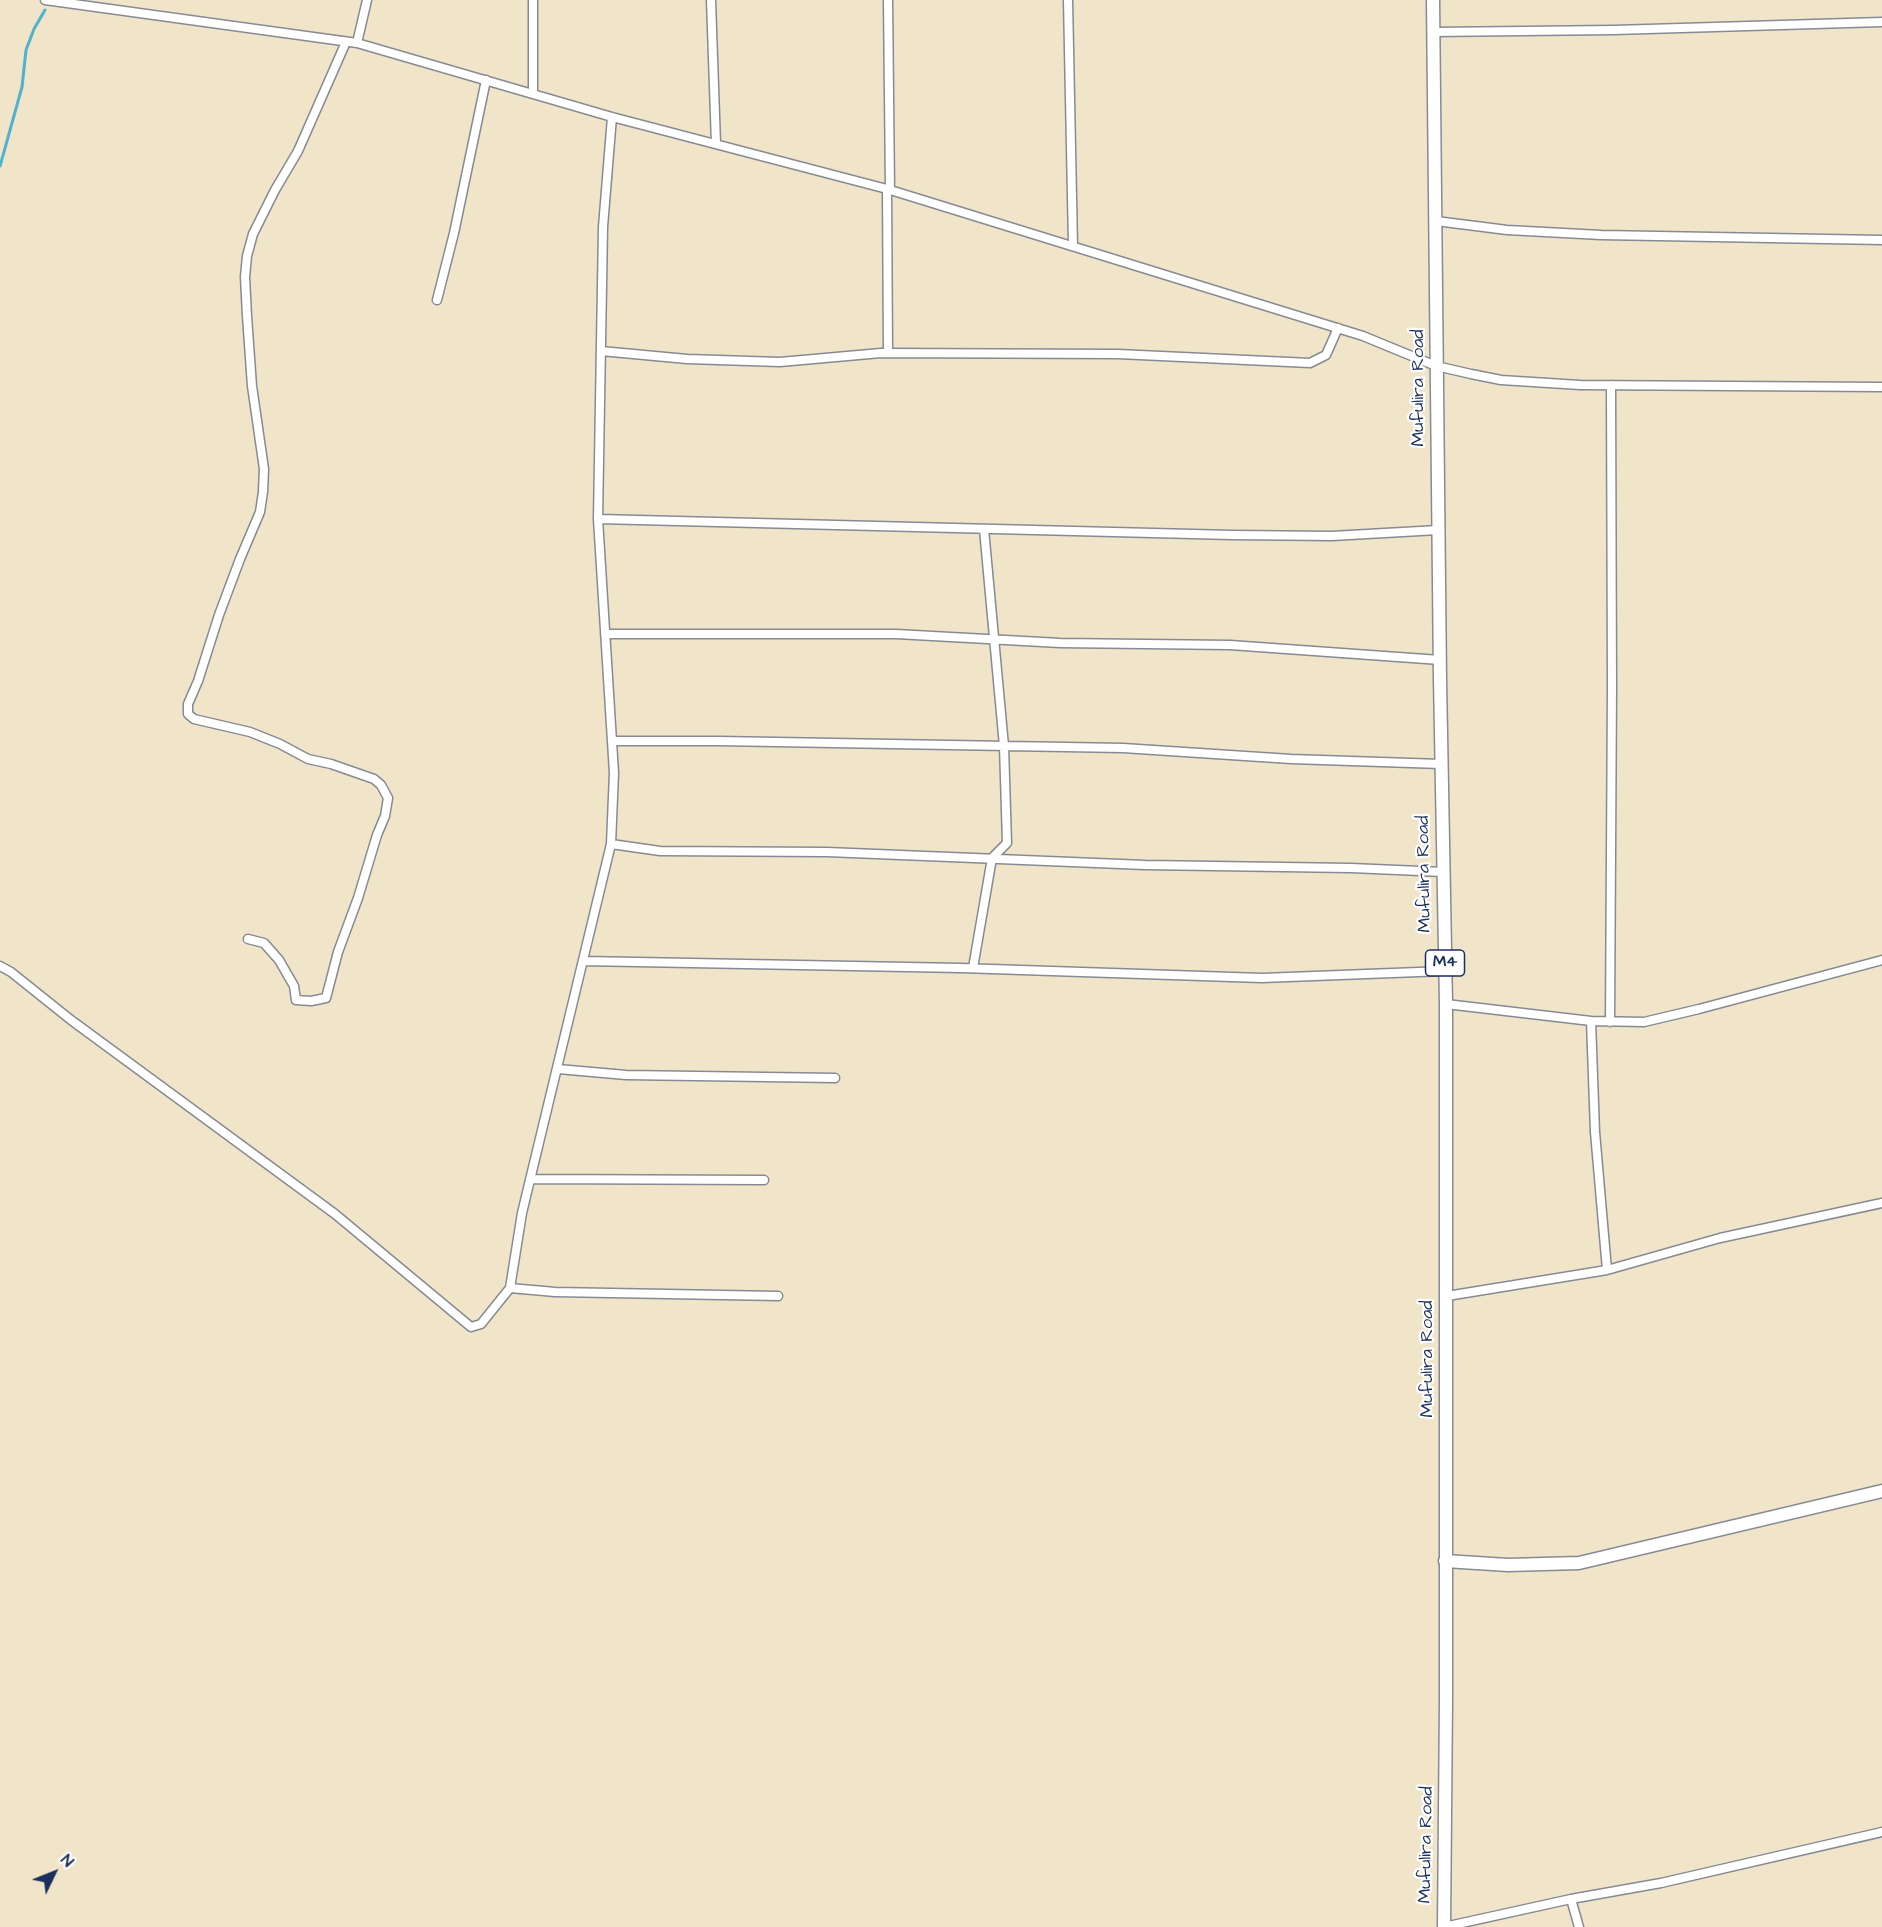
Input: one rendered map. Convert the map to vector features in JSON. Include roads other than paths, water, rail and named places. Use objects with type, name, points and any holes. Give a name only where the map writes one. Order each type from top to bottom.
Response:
[{"type":"main road","name":"Mufulira Road","points":[[1433,0],[1441,764],[1446,1004],[1444,1927]]},
{"type":"main road","points":[[1445,1561],[1508,1565],[1579,1563],[1882,1491]]},
{"type":"street","points":[[45,0],[357,42],[612,117],[889,189],[1363,336],[1436,366],[1501,380],[1580,385],[1882,387]]},
{"type":"street","points":[[357,42],[367,0]]},
{"type":"street","points":[[533,0],[533,94]]},
{"type":"street","points":[[711,0],[716,144]]},
{"type":"street","points":[[888,0],[888,353]]},
{"type":"street","points":[[1068,0],[1073,246]]},
{"type":"street","points":[[1433,32],[1614,30],[1882,22]]},
{"type":"street","points":[[248,939],[264,943],[279,960],[294,986],[296,1000],[311,1001],[326,998],[338,952],[385,816],[388,798],[381,784],[374,779],[331,764],[308,759],[250,732],[194,719],[188,714],[188,704],[198,681],[219,615],[260,512],[263,492],[264,469],[252,386],[247,316],[245,277],[247,256],[253,234],[298,151],[345,42]]},
{"type":"street","points":[[437,300],[454,233],[486,80]]},
{"type":"street","points":[[0,966],[334,1214],[471,1327],[480,1324],[510,1288],[522,1213],[611,844],[614,773],[598,519],[603,226],[612,117]]},
{"type":"street","points":[[1436,221],[1507,230],[1601,235],[1882,240]]},
{"type":"street","points":[[601,351],[687,359],[780,362],[888,353],[1118,354],[1310,363],[1326,355],[1338,328]]},
{"type":"street","points":[[1610,1022],[1611,385]]},
{"type":"street","points":[[598,519],[984,530],[1332,536],[1438,530]]},
{"type":"street","points":[[973,968],[992,858],[1007,843],[1004,746],[984,530]]},
{"type":"street","points":[[605,634],[896,634],[1060,643],[1230,645],[1440,660]]},
{"type":"street","points":[[612,741],[1122,748],[1291,759],[1441,764]]},
{"type":"street","points":[[611,844],[660,851],[827,852],[1145,865],[1443,872]]},
{"type":"street","points":[[1446,1004],[1591,1021],[1644,1022],[1882,960]]},
{"type":"street","points":[[583,961],[973,968],[1262,978],[1445,970]]},
{"type":"street","points":[[1591,1021],[1595,1132],[1607,1269]]},
{"type":"street","points":[[558,1069],[627,1075],[835,1078]]},
{"type":"street","points":[[531,1179],[764,1180]]},
{"type":"street","points":[[1447,1296],[1607,1269],[1720,1238],[1882,1203]]},
{"type":"street","points":[[510,1288],[555,1292],[778,1296]]},
{"type":"street","points":[[1444,1927],[1571,1899],[1661,1883],[1882,1832]]},
{"type":"street","points":[[1571,1899],[1579,1927]]},
{"type":"waterway","points":[[0,166],[22,87],[26,50],[45,10]]}]
